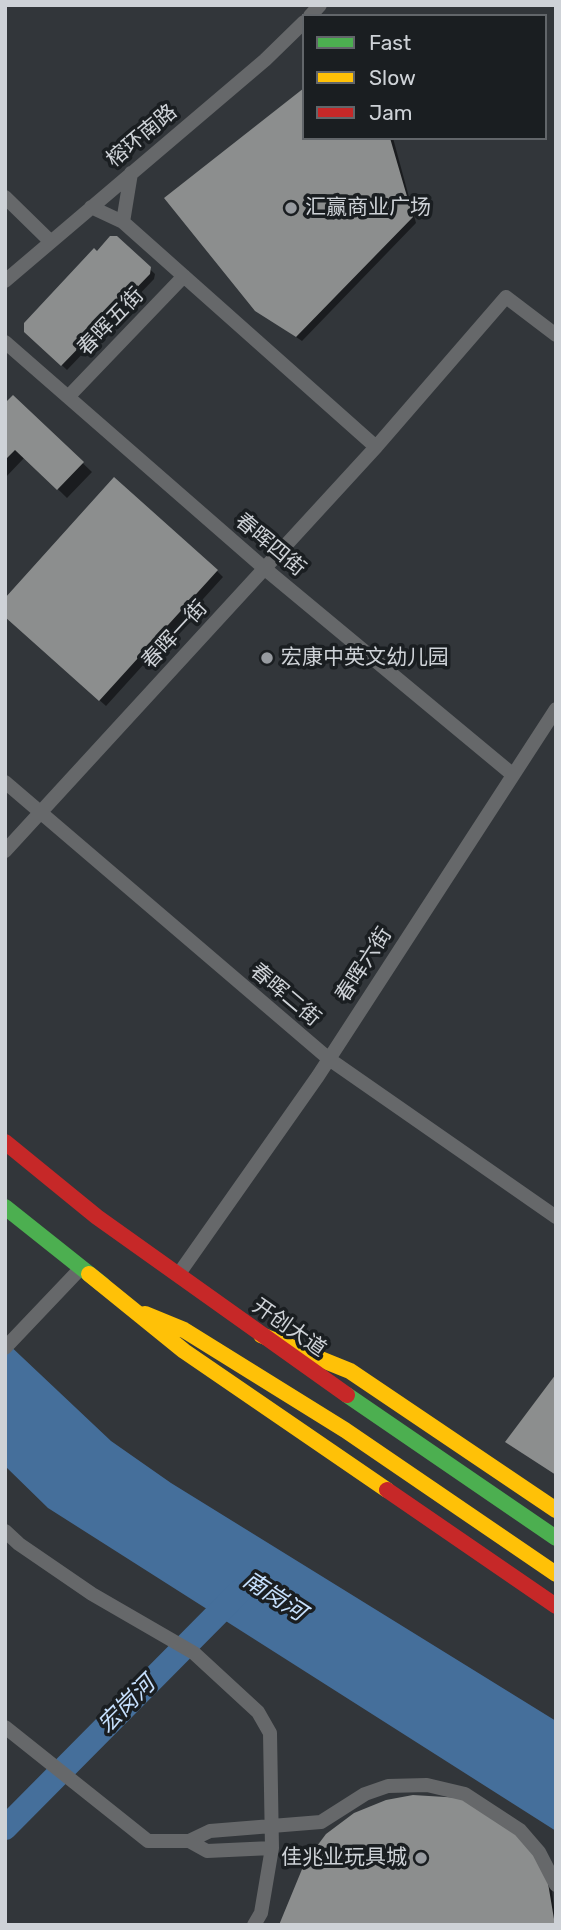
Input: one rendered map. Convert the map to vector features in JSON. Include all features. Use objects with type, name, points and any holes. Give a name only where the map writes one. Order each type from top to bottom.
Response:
[{"type":"main road","name":"开创大道","points":[[5,1142],[58,1188],[261,1335],[556,1538]]},
{"type":"main road","points":[[5,1207],[184,1351],[556,1606]]},
{"type":"main road","points":[[85,1271],[137,1311],[184,1329],[345,1430],[556,1574]]},
{"type":"main road","points":[[261,1335],[350,1371],[556,1510]]},
{"type":"street","name":"榕环南路","points":[[5,281],[265,60],[302,24]]},
{"type":"street","points":[[123,222],[131,173]]},
{"type":"street","points":[[5,197],[50,241]]},
{"type":"street","points":[[91,207],[123,222],[376,447]]},
{"type":"street","name":"春晖五街","points":[[68,397],[184,276]]},
{"type":"street","name":"春晖一街","points":[[5,851],[376,447],[506,297],[556,335]]},
{"type":"street","name":"春晖四街","points":[[5,342],[264,568],[512,774]]},
{"type":"street","name":"春晖六街","points":[[178,1275],[329,1059],[556,709]]},
{"type":"street","name":"春晖二街","points":[[5,782],[329,1059],[556,1217]]},
{"type":"street","points":[[10,1343],[85,1271]]},
{"type":"street","points":[[5,1531],[19,1544],[92,1594],[194,1653],[243,1695],[258,1712],[270,1733],[272,1827],[261,1913],[254,1925]]},
{"type":"street","points":[[5,1727],[148,1841],[189,1841],[209,1831],[321,1822],[355,1799],[388,1786],[427,1785],[447,1788],[481,1802],[520,1830],[539,1852],[556,1885]]},
{"type":"street","points":[[189,1841],[207,1851],[271,1847]]},
{"type":"water","name":"南岗河","points":[[5,1341],[111,1441],[171,1483],[556,1721],[556,1831],[48,1508],[5,1466]]},
{"type":"building","name":"汇赢商业广场","points":[[302,90],[302,140],[391,140],[413,217],[296,337],[255,311],[164,198]]},
{"type":"building","points":[[110,236],[117,236],[151,267],[150,274],[61,366],[24,332],[24,323],[94,248],[97,251]]},
{"type":"building","points":[[13,395],[84,462],[57,490],[15,450],[5,460],[5,403]]},
{"type":"building","points":[[114,477],[218,570],[99,701],[5,617],[5,598]]},
{"type":"building","points":[[556,1374],[556,1475],[505,1442]]},
{"type":"building","name":"佳兆业玩具城","points":[[413,1795],[461,1798],[509,1827],[534,1854],[548,1883],[555,1925],[279,1925],[305,1862],[326,1834],[354,1813],[386,1800]]},
{"type":"waterway","name":"宏岗河","points":[[5,1828],[239,1592]]},
{"type":"traffic: fast","points":[[5,1207],[103,1285]]},
{"type":"traffic: fast","points":[[347,1395],[556,1538]]},
{"type":"traffic: slow","points":[[89,1274],[184,1351],[387,1490]]},
{"type":"traffic: slow","points":[[145,1314],[184,1330],[345,1430],[556,1574]]},
{"type":"traffic: slow","points":[[261,1335],[350,1371],[556,1510]]},
{"type":"traffic: jam","points":[[5,1142],[97,1217],[347,1395]]},
{"type":"traffic: jam","points":[[387,1490],[556,1606]]},
{"type":"place","name":"汇赢商业广场","points":[[291,208]]},
{"type":"place","name":"宏康中英文幼儿园","points":[[267,658]]},
{"type":"place","name":"佳兆业玩具城","points":[[421,1858]]}]
